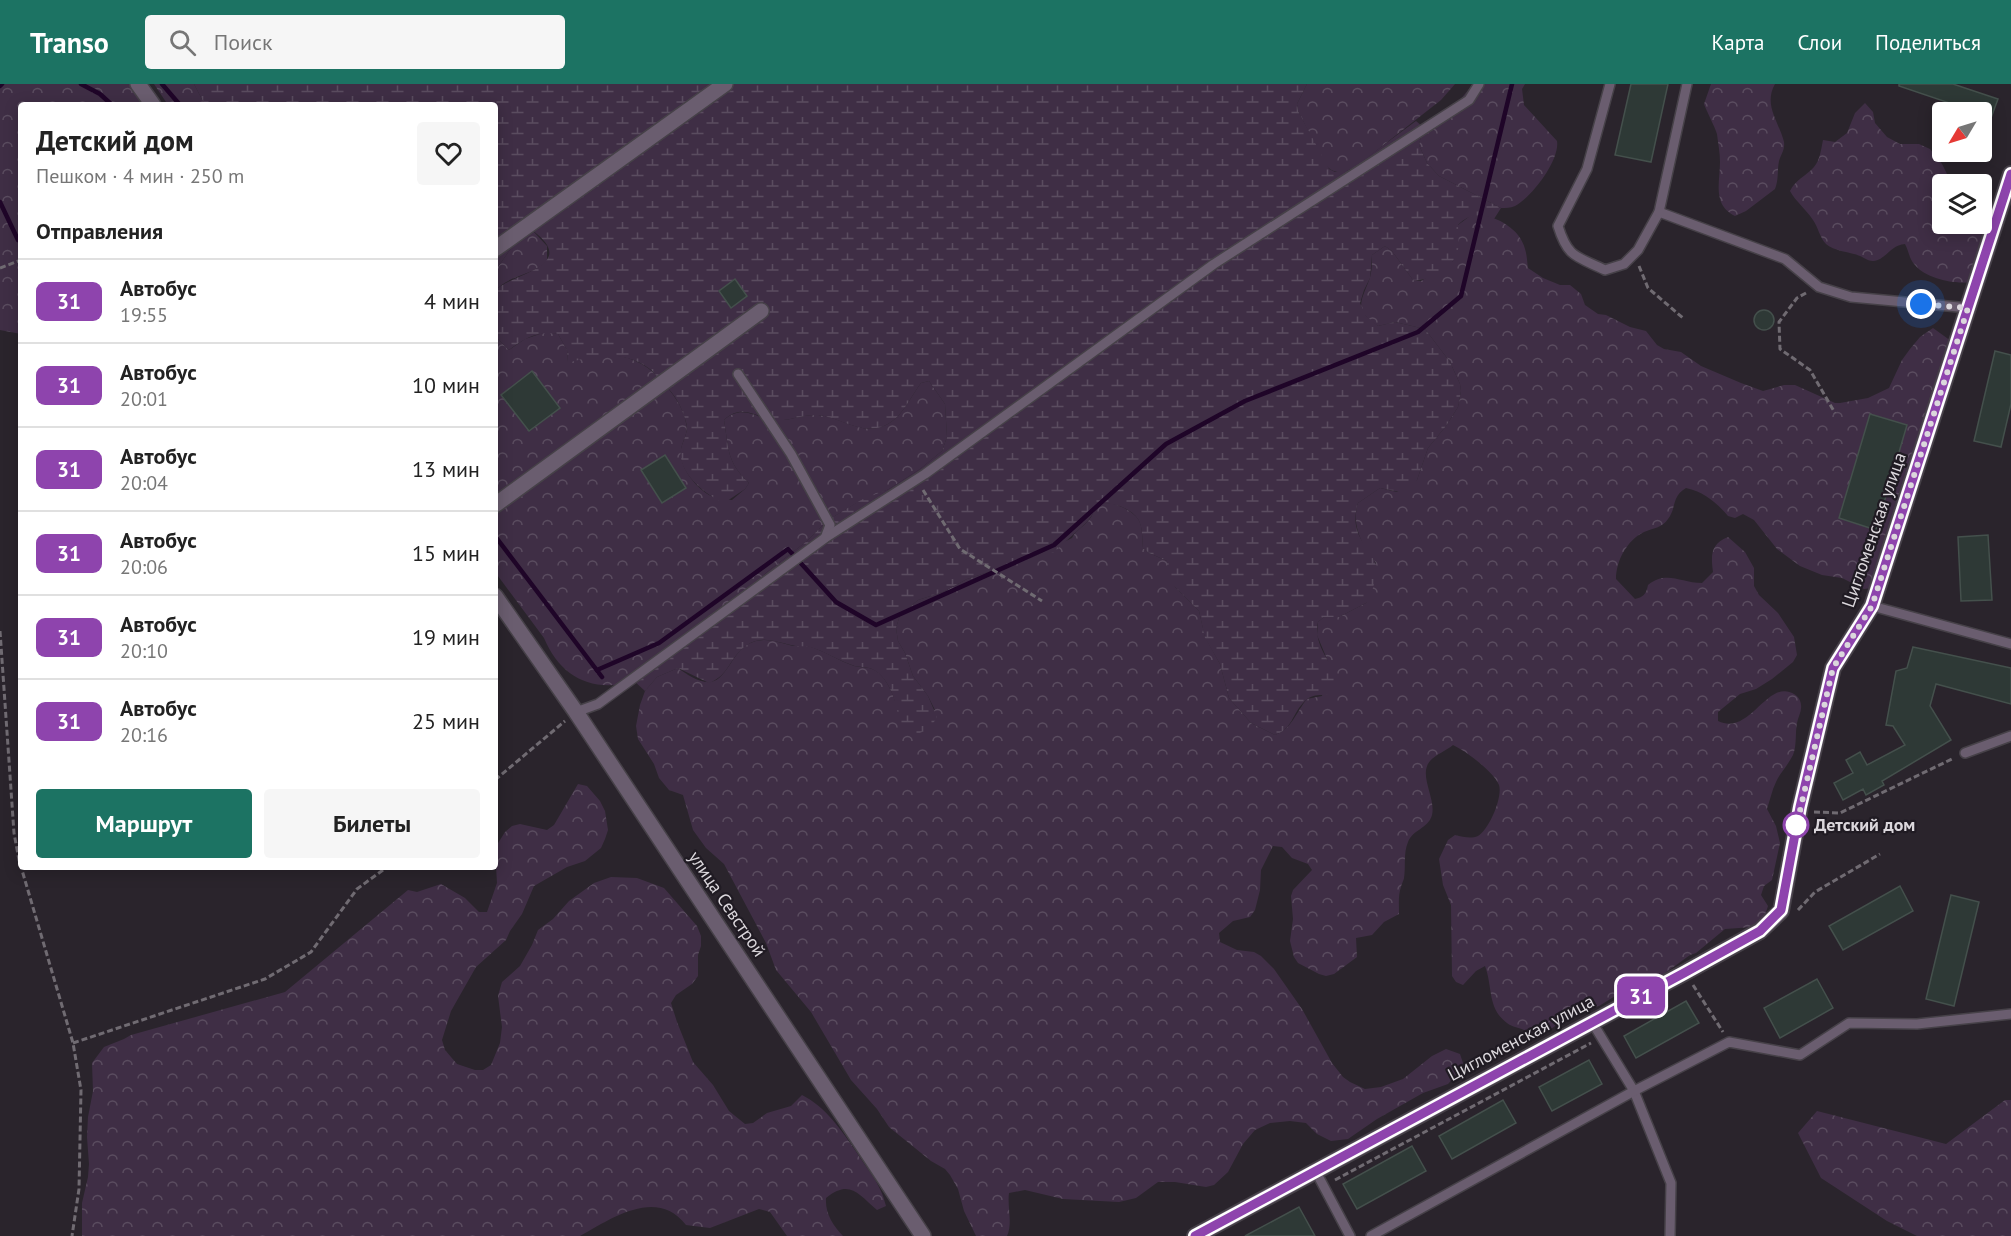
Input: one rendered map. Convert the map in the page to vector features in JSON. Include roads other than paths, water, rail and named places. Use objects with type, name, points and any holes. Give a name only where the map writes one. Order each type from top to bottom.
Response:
[{"type":"street","points":[[138,84],[151,102]]},
{"type":"street","points":[[498,247],[725,84]]},
{"type":"street","name":"Цигломенская улица","points":[[1195,1236],[1760,931],[1781,910],[1800,807],[1833,668],[1872,606],[1968,308],[2007,200],[2011,174]]},
{"type":"street","points":[[498,503],[761,310]]},
{"type":"street","name":"улица Севстрой","points":[[498,600],[576,712],[923,1236]]},
{"type":"lane","points":[[576,712],[598,704],[825,538],[916,480],[1214,264],[1469,100],[1479,84]]},
{"type":"lane","points":[[1610,84],[1587,169],[1558,226],[1564,244],[1572,254],[1605,270],[1624,264],[1634,254],[1659,212],[1687,84]]},
{"type":"lane","points":[[1659,212],[1785,259],[1819,286],[1851,297],[1968,308]]},
{"type":"lane","points":[[738,374],[791,454],[830,525],[825,538]]},
{"type":"lane","points":[[1872,606],[2011,644]]},
{"type":"lane","points":[[1965,753],[2011,736]]},
{"type":"lane","points":[[1371,1236],[1634,1091],[1729,1042],[1800,1054],[1850,1023],[1917,1024],[2011,1014]]},
{"type":"lane","points":[[1592,1022],[1634,1091],[1671,1183],[1670,1236]]},
{"type":"lane","points":[[1315,1170],[1350,1236]]},
{"type":"waterway","points":[[81,84],[100,94],[109,102]]},
{"type":"waterway","points":[[162,84],[177,102]]},
{"type":"waterway","points":[[597,670],[659,643],[788,549],[836,602],[876,625],[1054,545],[1166,444],[1245,401],[1418,332],[1461,296],[1512,84]]},
{"type":"waterway","points":[[0,202],[18,240]]},
{"type":"waterway","points":[[498,540],[602,677]]},
{"type":"place","name":"Детский дом","points":[[1796,825]]}]
